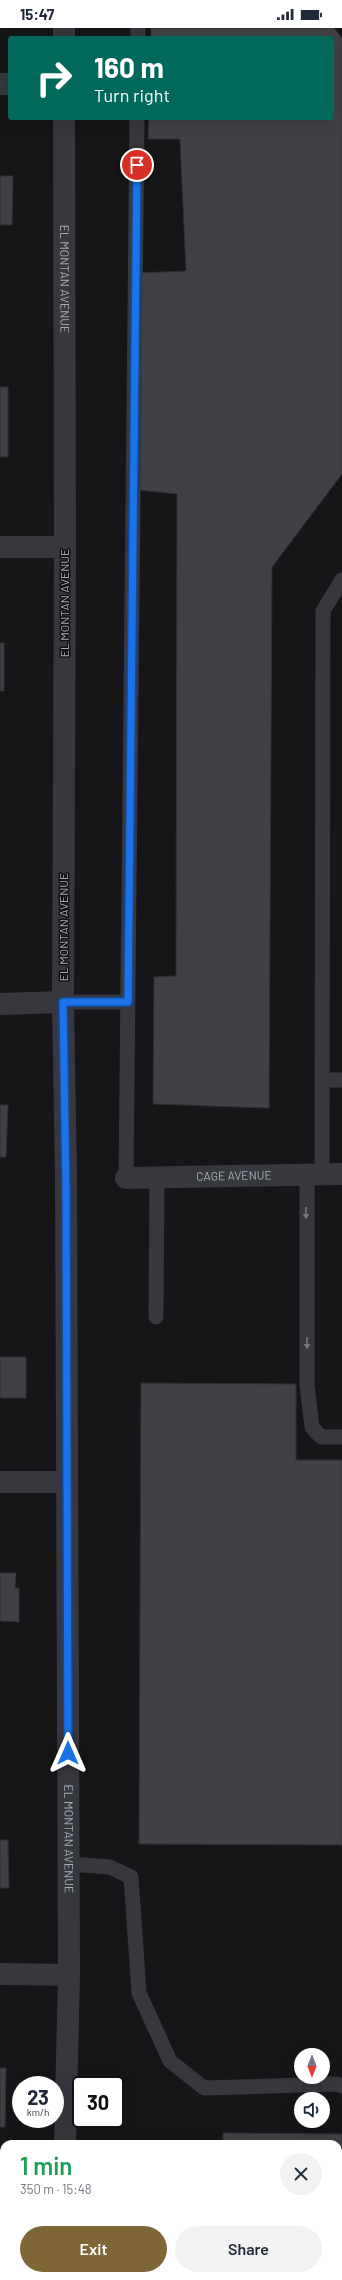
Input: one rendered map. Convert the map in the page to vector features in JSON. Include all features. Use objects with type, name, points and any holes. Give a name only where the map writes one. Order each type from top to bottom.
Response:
[{"type":"street","name":"EL MONTAN AVENUE","points":[[64,120],[65,547],[63,1002],[66,1185],[69,1975],[65,2140]]},
{"type":"street","points":[[0,547],[65,547]]},
{"type":"street","points":[[0,1004],[63,1002]]},
{"type":"street","name":"CAGE AVENUE","points":[[126,1178],[324,1174]]},
{"type":"street","points":[[0,1482],[67,1482]]},
{"type":"street","points":[[0,1974],[69,1975]]},
{"type":"lane","points":[[126,1178],[137,120]]},
{"type":"lane","points":[[342,580],[323,611],[322,1080],[324,1174],[307,1385],[312,1427],[321,1437],[342,1437]]},
{"type":"lane","points":[[63,1002],[128,1002]]},
{"type":"lane","points":[[322,1080],[342,1080]]},
{"type":"lane","points":[[156,1317],[157,1178]]},
{"type":"lane","points":[[68,1864],[110,1867],[131,1877],[139,1993],[170,2061],[204,2088],[336,2084],[342,2086]]},
{"type":"building","points":[[151,28],[334,28],[342,38],[342,474],[272,567],[269,1108],[153,1104],[154,977],[176,976],[177,494],[139,490],[138,273],[186,271],[180,139],[148,139],[149,120],[334,120],[334,36],[151,36]]},
{"type":"building","points":[[0,176],[13,176],[12,225],[0,225]]},
{"type":"building","points":[[0,387],[8,387],[8,457],[0,457]]},
{"type":"building","points":[[0,643],[4,643],[4,691],[0,691]]},
{"type":"building","points":[[0,1105],[8,1105],[6,1157],[0,1157]]},
{"type":"building","points":[[0,1357],[26,1357],[26,1398],[0,1398]]},
{"type":"building","points":[[141,1383],[296,1384],[296,1460],[342,1460],[342,1845],[139,1844]]},
{"type":"building","points":[[0,1573],[16,1573],[15,1588],[19,1588],[19,1622],[0,1621]]},
{"type":"building","points":[[0,1840],[8,1840],[9,1888],[0,1888]]},
{"type":"building","points":[[0,2068],[6,2068],[5,2127],[0,2127]]},
{"type":"building","points":[[223,2133],[342,2134],[342,2140],[223,2140]]},
{"type":"route","points":[[68,1753],[66,1192],[63,1002],[128,1002],[137,165]]}]
